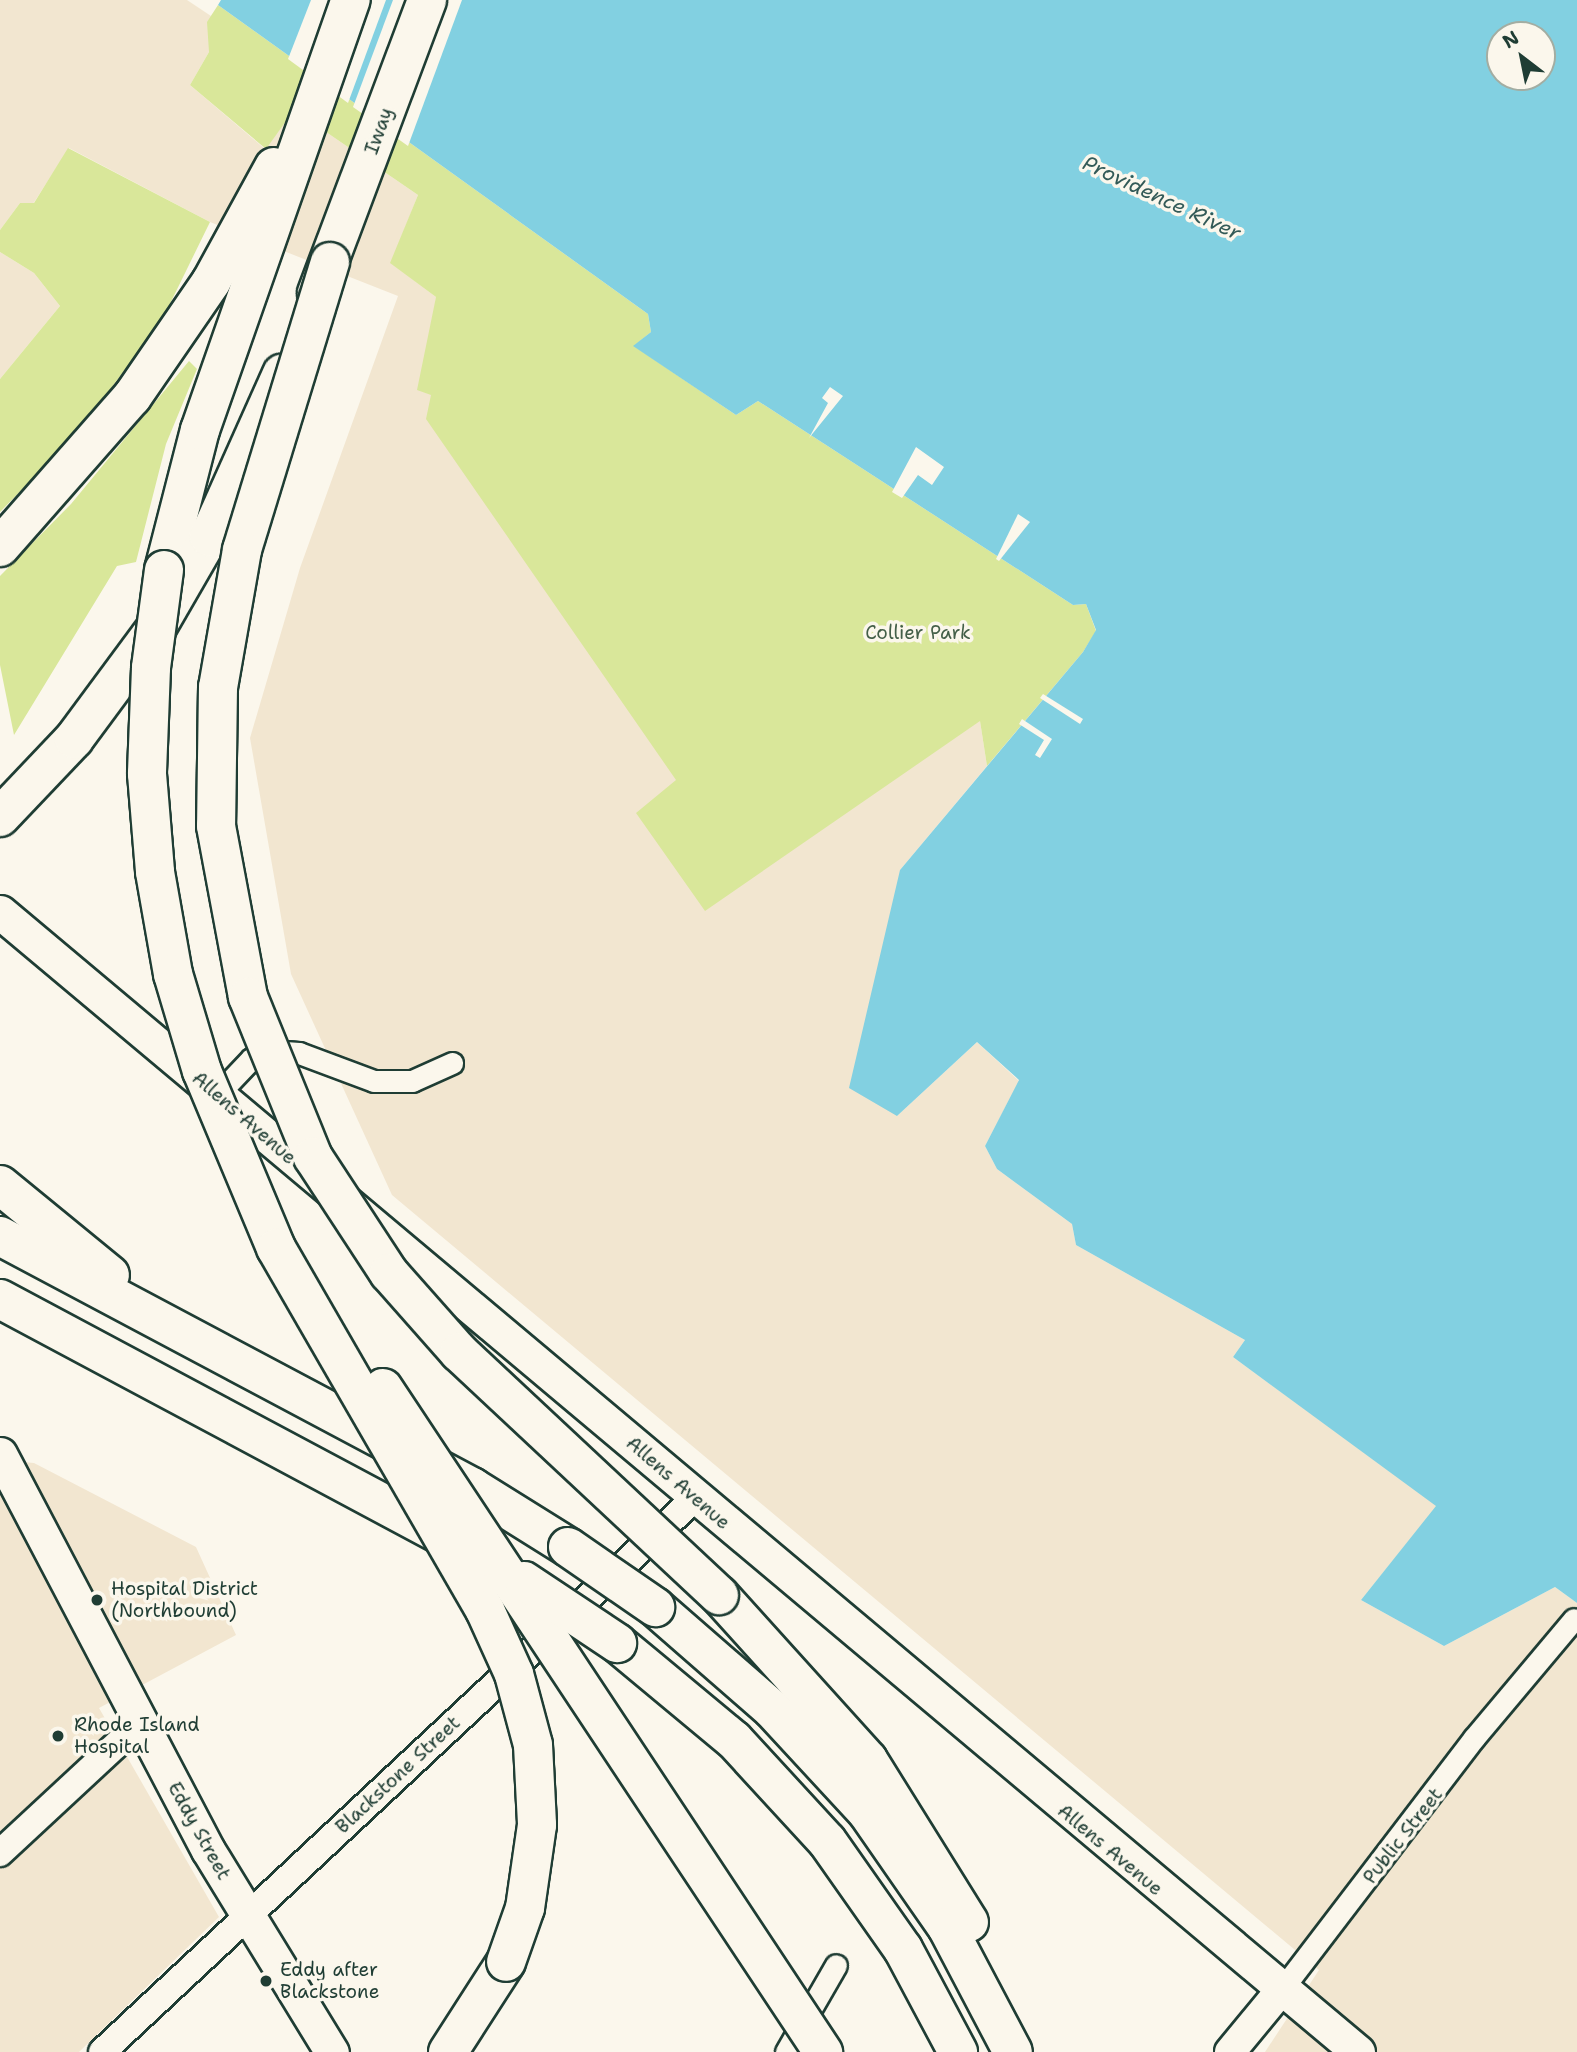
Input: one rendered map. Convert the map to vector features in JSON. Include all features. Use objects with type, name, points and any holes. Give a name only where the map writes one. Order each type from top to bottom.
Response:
[{"type":"highway","points":[[351,0],[321,82],[256,232],[200,430],[164,570],[147,740],[155,872],[191,1039],[242,1168],[298,1291],[480,1600],[514,1675],[533,1745],[537,1825],[528,1894],[506,1962],[448,2052]]},
{"type":"highway","name":"Iway","points":[[330,262],[427,0]]},
{"type":"highway","points":[[0,547],[118,415],[256,232]]},
{"type":"highway","points":[[0,817],[96,713],[175,598],[225,504],[330,262]]},
{"type":"highway","points":[[330,262],[242,550],[218,687],[220,860],[248,997],[313,1157],[389,1273],[467,1360],[719,1595],[823,1704],[918,1831],[980,1946],[1015,2052]]},
{"type":"highway","points":[[242,1168],[823,2052]]},
{"type":"highway","points":[[0,1185],[173,1328]]},
{"type":"highway","points":[[0,1236],[472,1487],[568,1546],[655,1607],[764,1701],[867,1812],[947,1927],[1015,2052]]},
{"type":"highway","points":[[0,1298],[524,1581],[617,1643],[734,1740],[827,1840],[903,1949],[958,2052]]},
{"type":"main road","name":"Allens Avenue","points":[[0,912],[695,1499],[1358,2052]]},
{"type":"main road","name":"Eddy Street","points":[[0,1454],[139,1724],[248,1915],[332,2052]]},
{"type":"main road","name":"Public Street","points":[[1230,2052],[1282,1989]]},
{"type":"street","points":[[217,1095],[251,1059],[270,1051],[299,1053],[374,1081],[412,1082],[452,1063]]},
{"type":"street","name":"Blackstone Street","points":[[102,2052],[695,1499]]},
{"type":"street","name":"Public Street","points":[[1282,1989],[1453,1773],[1474,1738],[1574,1619]]},
{"type":"street","points":[[0,1853],[139,1724]]},
{"type":"street","points":[[786,2052],[836,1965]]},
{"type":"shaded area","points":[[0,0],[187,0],[211,16],[209,52],[190,85],[265,149],[294,110],[418,195],[391,263],[436,297],[432,395],[980,721],[987,766],[900,870],[897,1116],[977,1042],[1019,1081],[985,1146],[997,1169],[1072,1224],[1076,1245],[1245,1340],[1233,1357],[1437,1506],[1361,1600],[1444,1646],[1555,1587],[1577,1603],[1577,2052],[1265,2052],[1319,1970],[392,1195],[291,974],[250,738],[300,568],[398,296],[210,222],[69,148],[33,204],[20,203],[0,230]]},
{"type":"shaded area","points":[[0,252],[34,273],[60,306],[0,379]]},
{"type":"shaded area","name":"Rhode Island Hospital","points":[[0,1460],[34,1463],[196,1547],[236,1635],[99,1708],[219,1917],[79,2052],[0,2052]]},
{"type":"green space","name":"Collier Park","points":[[218,5],[648,314],[651,332],[634,346],[736,415],[758,401],[1073,605],[1086,604],[1096,631],[1083,652],[987,766],[980,721],[705,911],[636,813],[676,780],[426,419],[431,395],[417,390],[436,297],[390,263],[418,195],[294,110],[266,149],[190,85],[209,52],[207,22]]},
{"type":"green space","points":[[68,148],[210,222],[163,318],[81,429],[0,512],[0,379],[60,306],[34,273],[0,252],[0,230],[20,203],[34,203]]},
{"type":"green space","points":[[189,361],[197,369],[166,444],[136,562],[117,566],[14,735],[0,665],[0,576],[71,504]]},
{"type":"water","name":"Providence River","points":[[221,0],[1577,0],[1577,1603],[1555,1587],[1444,1646],[1361,1600],[1436,1506],[1233,1357],[1245,1340],[1076,1245],[1072,1224],[997,1169],[985,1146],[1019,1080],[977,1042],[897,1116],[849,1088],[900,870],[1083,652],[1096,630],[1086,604],[1073,605],[758,401],[736,415],[633,346],[651,332],[648,314],[218,5]]},
{"type":"pier","points":[[311,0],[386,0],[348,103],[288,59]]},
{"type":"pier","points":[[393,0],[462,0],[408,146],[353,107]]},
{"type":"pier","points":[[830,387],[843,396],[809,438],[828,403],[822,398]]},
{"type":"pier","points":[[916,447],[944,467],[932,485],[918,475],[902,498],[892,492]]},
{"type":"pier","points":[[1018,514],[1030,522],[999,561],[996,559]]},
{"type":"pier","points":[[1043,694],[1083,719],[1080,724],[1040,698]]},
{"type":"pier","points":[[1022,719],[1052,739],[1040,758],[1035,755],[1044,740],[1019,724]]},
{"type":"place","name":"Hospital District (Northbound)","points":[[97,1600]]},
{"type":"place","name":"Rhode Island Hospital","points":[[58,1736]]},
{"type":"place","name":"Eddy after Blackstone","points":[[266,1981]]}]
